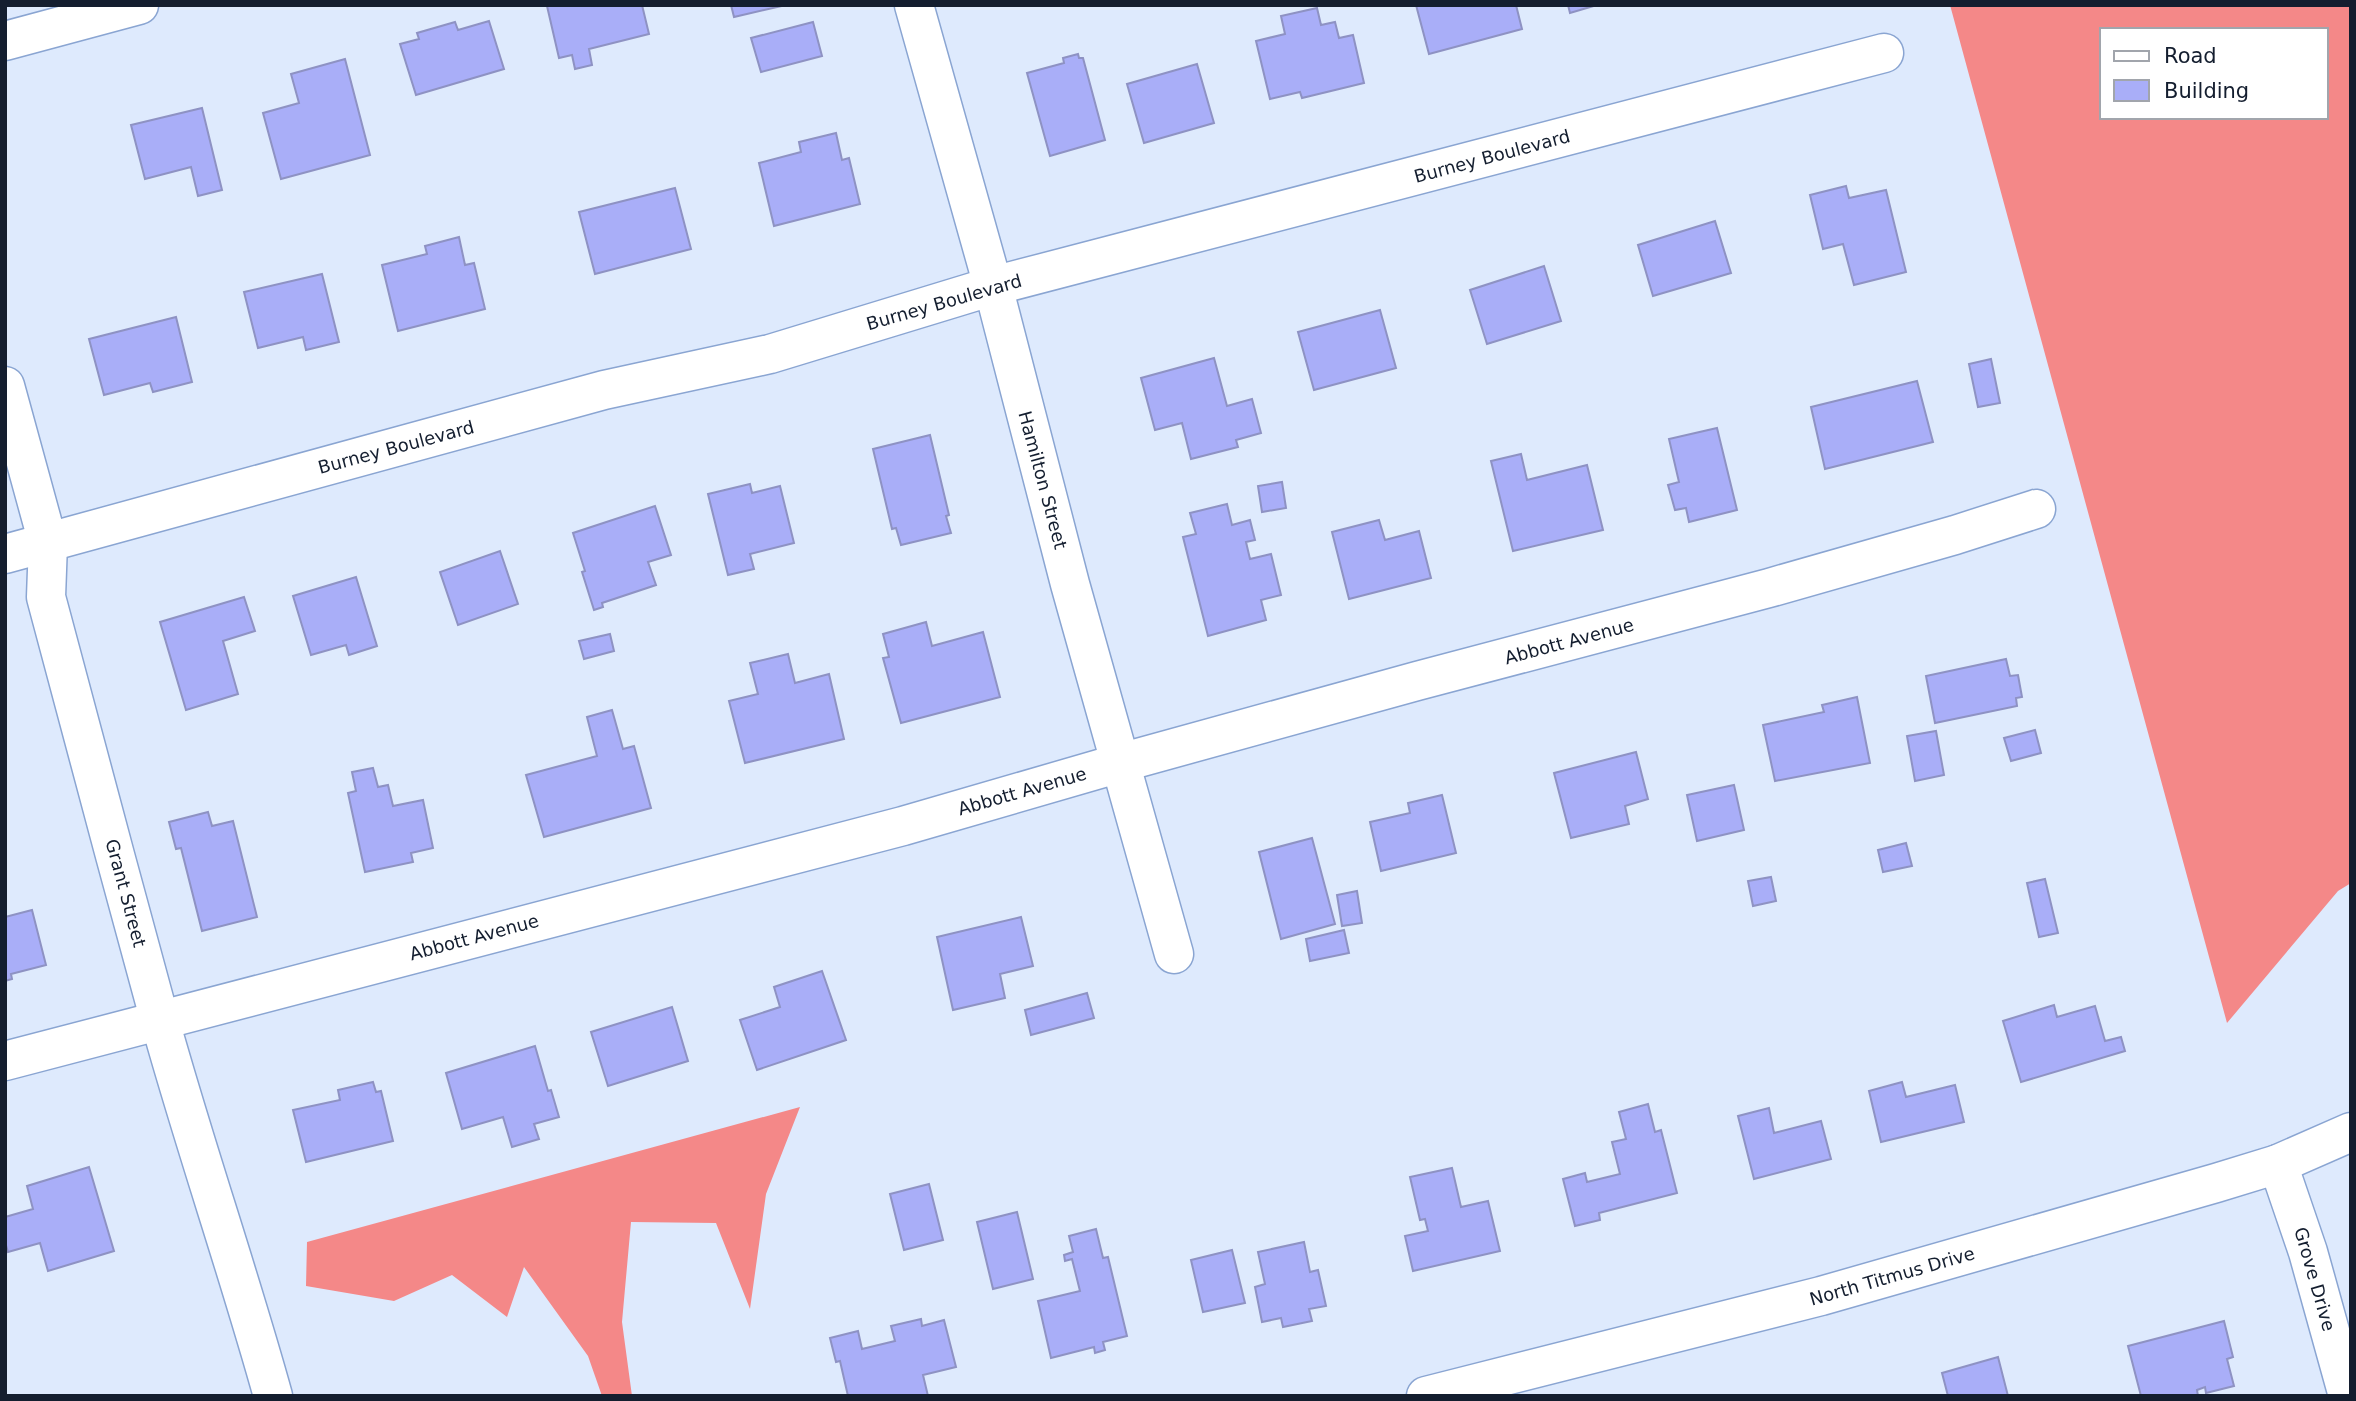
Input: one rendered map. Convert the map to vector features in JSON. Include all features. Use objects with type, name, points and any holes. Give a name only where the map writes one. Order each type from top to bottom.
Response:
[{"type":"street","points":[[5,41],[139,5]]},
{"type":"street","name":"Hamilton Street","points":[[914,5],[993,286],[1070,583],[1174,954]]},
{"type":"street","name":"Burney Boulevard","points":[[5,555],[604,390],[770,354],[993,286],[1884,53]]},
{"type":"street","name":"Grant Street","points":[[5,386],[48,543],[46,597],[160,1022],[253,1322],[273,1396]]},
{"type":"street","name":"Abbott Avenue","points":[[5,1061],[903,826],[1120,763],[1782,584],[2036,509]]},
{"type":"street","name":"North Titmus Drive","points":[[1426,1396],[1821,1296],[2278,1164],[2351,1132]]},
{"type":"street","name":"Grove Drive","points":[[2278,1164],[2308,1252],[2348,1396]]},
{"type":"shaded area","points":[[1950,5],[2351,5],[2351,883],[2338,891],[2227,1023]]},
{"type":"shaded area","points":[[800,1107],[766,1194],[750,1309],[716,1223],[631,1222],[622,1322],[632,1396],[602,1396],[588,1356],[524,1267],[507,1317],[452,1275],[394,1301],[306,1286],[307,1242]]},
{"type":"building","points":[[642,5],[649,34],[589,49],[592,65],[575,69],[572,55],[559,58],[547,6]]},
{"type":"building","points":[[731,5],[786,5],[734,17]]},
{"type":"building","points":[[1416,5],[1516,5],[1522,29],[1429,54]]},
{"type":"building","points":[[1568,5],[1597,5],[1570,13]]},
{"type":"building","points":[[1317,8],[1321,25],[1335,22],[1339,38],[1353,35],[1364,83],[1302,98],[1300,92],[1270,99],[1256,41],[1285,34],[1281,16]]},
{"type":"building","points":[[489,21],[504,69],[416,95],[400,44],[419,39],[417,33],[455,22],[458,30]]},
{"type":"building","points":[[813,22],[822,56],[761,72],[751,38]]},
{"type":"building","points":[[1078,54],[1079,58],[1083,58],[1105,140],[1050,156],[1027,73],[1064,63],[1063,58]]},
{"type":"building","points":[[345,59],[370,155],[281,179],[263,113],[299,103],[291,74]]},
{"type":"building","points":[[1197,64],[1214,123],[1144,143],[1127,84]]},
{"type":"building","points":[[202,108],[222,190],[198,196],[191,167],[145,179],[131,125]]},
{"type":"building","points":[[836,133],[842,160],[849,158],[860,204],[774,226],[759,163],[801,152],[799,142]]},
{"type":"building","points":[[1846,186],[1849,198],[1886,190],[1906,272],[1854,285],[1843,244],[1823,249],[1810,195]]},
{"type":"building","points":[[675,188],[691,249],[595,274],[579,212]]},
{"type":"building","points":[[1715,221],[1731,273],[1653,296],[1638,245]]},
{"type":"building","points":[[459,237],[465,265],[474,263],[485,309],[398,331],[382,265],[427,254],[425,246]]},
{"type":"building","points":[[1544,266],[1561,321],[1487,344],[1470,290]]},
{"type":"building","points":[[322,274],[339,342],[306,350],[303,337],[258,348],[244,292]]},
{"type":"building","points":[[1380,310],[1396,368],[1314,390],[1298,332]]},
{"type":"building","points":[[176,317],[192,382],[153,392],[150,383],[104,395],[89,339]]},
{"type":"building","points":[[1214,358],[1227,406],[1252,399],[1261,433],[1236,440],[1238,447],[1191,459],[1182,423],[1155,430],[1141,378]]},
{"type":"building","points":[[1991,359],[2000,403],[1978,407],[1969,364]]},
{"type":"building","points":[[1917,381],[1933,442],[1825,469],[1811,407]]},
{"type":"building","points":[[1717,428],[1737,510],[1689,522],[1686,508],[1675,510],[1668,485],[1679,482],[1669,439]]},
{"type":"building","points":[[930,435],[951,533],[901,545],[896,528],[892,529],[873,449]]},
{"type":"building","points":[[1521,454],[1527,480],[1587,465],[1603,530],[1513,551],[1491,461]]},
{"type":"building","points":[[1282,482],[1286,508],[1262,512],[1258,486]]},
{"type":"building","points":[[750,484],[752,493],[780,486],[794,543],[750,554],[754,569],[728,575],[708,494]]},
{"type":"building","points":[[1227,504],[1232,525],[1250,520],[1255,540],[1246,542],[1250,559],[1271,554],[1281,595],[1261,600],[1266,620],[1208,636],[1183,537],[1196,534],[1190,513]]},
{"type":"building","points":[[655,506],[671,555],[648,562],[656,585],[602,603],[603,607],[594,610],[573,533]]},
{"type":"building","points":[[1379,520],[1385,540],[1419,531],[1431,578],[1349,599],[1332,532]]},
{"type":"building","points":[[500,551],[518,604],[458,625],[440,572]]},
{"type":"building","points":[[356,577],[377,646],[349,655],[346,645],[311,655],[293,596]]},
{"type":"building","points":[[244,597],[255,631],[223,641],[238,694],[186,710],[160,622]]},
{"type":"building","points":[[926,622],[932,646],[983,632],[1000,697],[901,723],[883,658],[889,657],[883,634]]},
{"type":"building","points":[[610,634],[614,651],[584,659],[579,641]]},
{"type":"building","points":[[788,654],[795,683],[829,674],[844,739],[745,763],[729,701],[758,694],[750,663]]},
{"type":"building","points":[[2006,659],[2010,676],[2018,675],[2022,697],[2016,698],[2017,706],[1935,723],[1926,676]]},
{"type":"building","points":[[1857,697],[1870,763],[1775,781],[1763,725],[1824,712],[1822,705]]},
{"type":"building","points":[[612,710],[623,749],[634,746],[651,808],[544,837],[526,775],[597,756],[587,717]]},
{"type":"building","points":[[2035,730],[2041,753],[2011,761],[2004,738]]},
{"type":"building","points":[[1936,731],[1944,775],[1915,781],[1907,736]]},
{"type":"building","points":[[1636,752],[1648,799],[1625,806],[1629,824],[1571,838],[1554,773]]},
{"type":"building","points":[[373,768],[378,787],[388,785],[393,806],[423,800],[433,848],[411,853],[413,862],[365,872],[348,793],[356,791],[352,772]]},
{"type":"building","points":[[1734,785],[1744,830],[1697,841],[1687,795]]},
{"type":"building","points":[[1442,795],[1456,853],[1381,871],[1370,822],[1410,813],[1408,803]]},
{"type":"building","points":[[208,812],[212,826],[233,821],[257,917],[202,931],[181,848],[176,849],[169,822]]},
{"type":"building","points":[[1312,838],[1335,924],[1281,939],[1259,852]]},
{"type":"building","points":[[1906,843],[1912,866],[1883,872],[1878,850]]},
{"type":"building","points":[[1771,877],[1776,901],[1753,906],[1748,881]]},
{"type":"building","points":[[2045,879],[2058,933],[2039,937],[2027,883]]},
{"type":"building","points":[[1357,891],[1362,923],[1342,926],[1337,895]]},
{"type":"building","points":[[32,910],[46,965],[11,974],[12,979],[5,981],[5,917]]},
{"type":"building","points":[[1021,917],[1033,966],[1000,974],[1005,998],[953,1010],[937,937]]},
{"type":"building","points":[[1344,930],[1349,953],[1310,961],[1306,939]]},
{"type":"building","points":[[822,971],[846,1040],[757,1070],[740,1020],[780,1007],[774,987]]},
{"type":"building","points":[[1087,993],[1094,1018],[1031,1035],[1025,1010]]},
{"type":"building","points":[[2054,1005],[2057,1017],[2095,1006],[2105,1041],[2121,1037],[2125,1051],[2021,1082],[2003,1021]]},
{"type":"building","points":[[672,1007],[688,1061],[608,1086],[591,1032]]},
{"type":"building","points":[[535,1046],[559,1117],[534,1124],[539,1139],[512,1147],[503,1117],[462,1129],[446,1073]]},
{"type":"building","points":[[373,1082],[376,1092],[381,1091],[393,1141],[306,1162],[293,1110],[340,1100],[338,1090]]},
{"type":"building","points":[[1902,1082],[1906,1097],[1955,1085],[1964,1122],[1881,1142],[1869,1091]]},
{"type":"building","points":[[1648,1104],[1655,1132],[1661,1130],[1677,1193],[1599,1213],[1600,1220],[1575,1226],[1563,1179],[1585,1173],[1587,1182],[1620,1174],[1612,1142],[1626,1139],[1619,1112]]},
{"type":"building","points":[[1769,1108],[1774,1133],[1821,1121],[1831,1159],[1754,1179],[1738,1116]]},
{"type":"building","points":[[89,1167],[114,1251],[48,1271],[40,1243],[8,1252],[5,1242],[5,1217],[33,1209],[27,1186]]},
{"type":"building","points":[[1452,1168],[1461,1207],[1488,1201],[1500,1251],[1413,1271],[1405,1236],[1428,1231],[1425,1219],[1420,1220],[1410,1177]]},
{"type":"building","points":[[929,1184],[943,1240],[904,1250],[890,1194]]},
{"type":"building","points":[[1017,1212],[1033,1279],[993,1289],[977,1222]]},
{"type":"building","points":[[1096,1229],[1103,1258],[1108,1257],[1127,1336],[1103,1342],[1105,1350],[1095,1353],[1094,1347],[1051,1358],[1038,1301],[1080,1291],[1072,1259],[1065,1261],[1064,1255],[1073,1252],[1069,1236]]},
{"type":"building","points":[[1304,1242],[1310,1272],[1318,1270],[1326,1306],[1309,1309],[1312,1321],[1283,1327],[1281,1318],[1262,1322],[1255,1287],[1265,1284],[1258,1252]]},
{"type":"building","points":[[1232,1250],[1245,1303],[1203,1312],[1191,1260]]},
{"type":"building","points":[[921,1319],[922,1326],[944,1320],[956,1367],[923,1375],[928,1396],[848,1396],[840,1361],[836,1362],[830,1338],[858,1331],[862,1349],[895,1341],[891,1326]]},
{"type":"building","points":[[2224,1321],[2233,1357],[2227,1359],[2234,1386],[2206,1393],[2205,1387],[2197,1390],[2198,1396],[2141,1396],[2128,1346]]},
{"type":"building","points":[[1998,1357],[2008,1396],[1948,1396],[1942,1373]]}]
